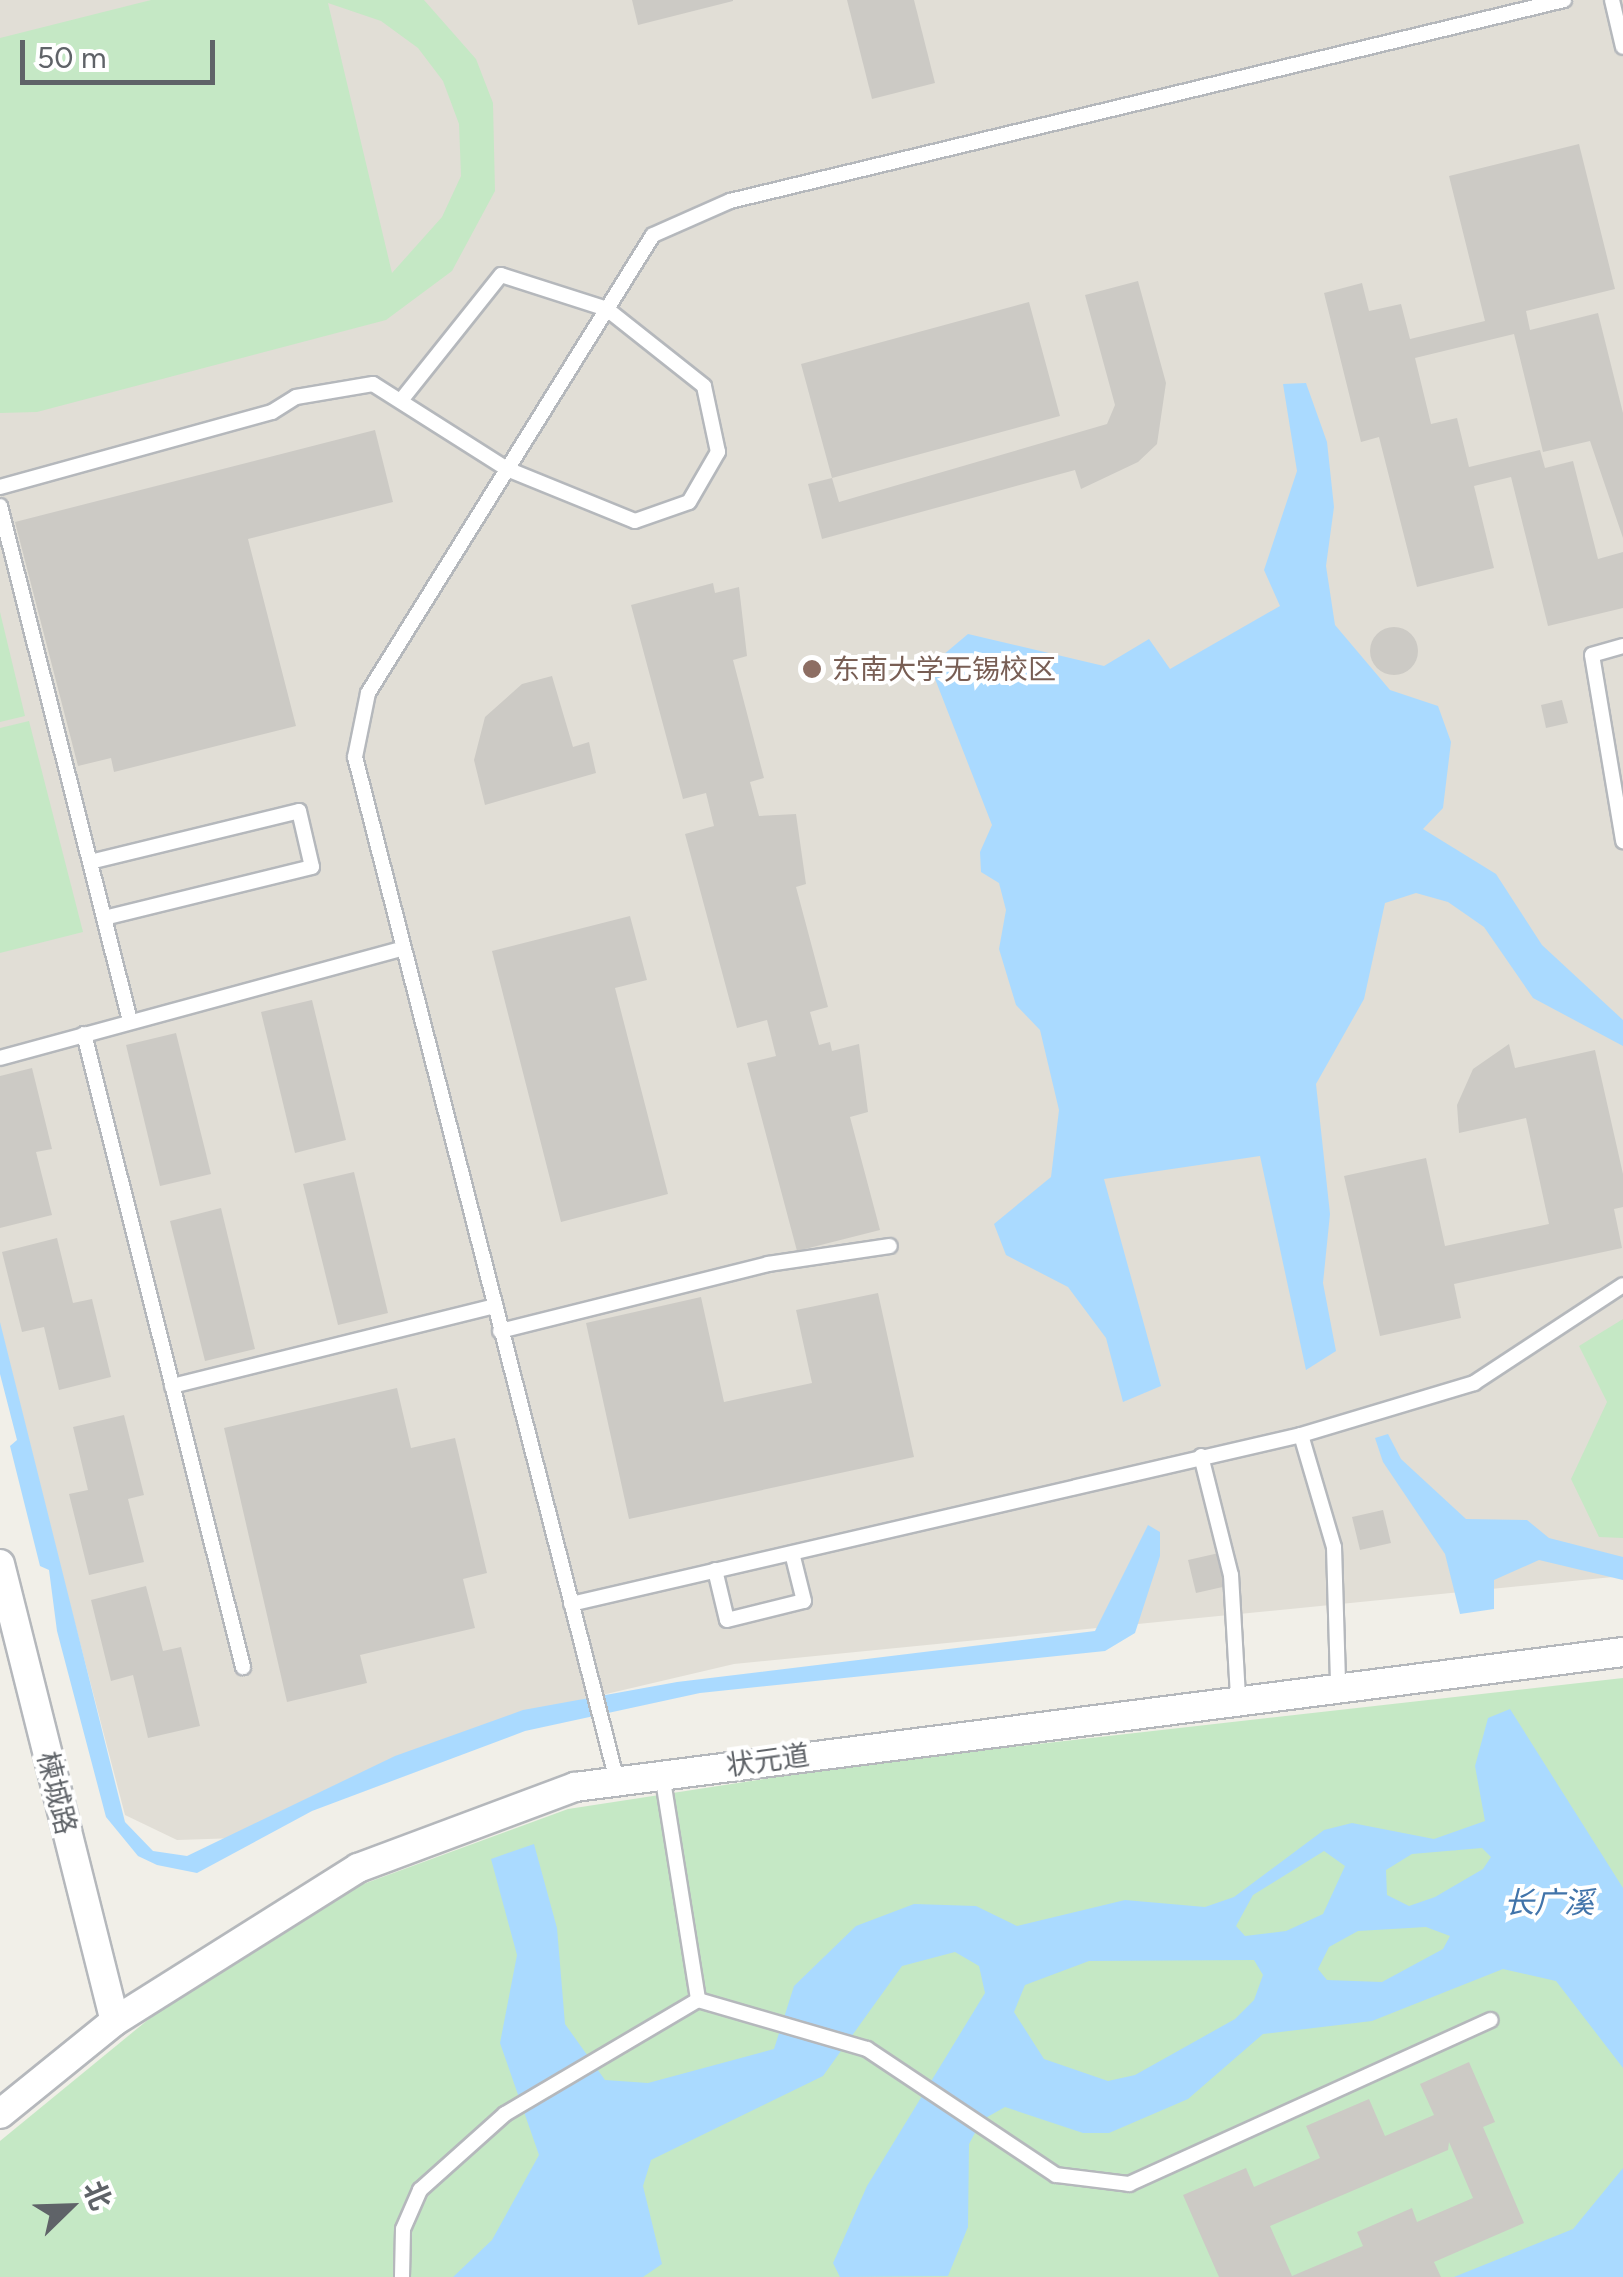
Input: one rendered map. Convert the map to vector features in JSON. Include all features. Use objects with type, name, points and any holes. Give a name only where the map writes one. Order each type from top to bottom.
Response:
[{"type":"street","name":"楝城路","points":[[0,1564],[115,2021]]},
{"type":"street","name":"状元道","points":[[0,2114],[115,2021],[358,1868],[489,1814],[617,1780],[1238,1696],[1623,1652]]},
{"type":"lane","points":[[617,1780],[354,756],[368,693],[653,235],[730,201],[1564,0]]},
{"type":"lane","points":[[1612,0],[1623,47]]},
{"type":"lane","points":[[0,487],[272,412],[296,397],[372,384],[402,399],[507,469],[635,521],[690,502],[718,452],[704,386],[607,309],[502,276],[402,399]]},
{"type":"lane","points":[[0,506],[130,1021]]},
{"type":"lane","points":[[1623,646],[1592,655],[1618,750],[1623,841]]},
{"type":"lane","points":[[90,862],[299,811],[312,868],[104,918]]},
{"type":"lane","points":[[0,1058],[401,949]]},
{"type":"lane","points":[[84,1034],[243,1668]]},
{"type":"lane","points":[[500,1332],[768,1264],[890,1246]]},
{"type":"lane","points":[[571,1604],[1301,1435],[1474,1384],[1623,1285]]},
{"type":"lane","points":[[172,1386],[495,1306]]},
{"type":"lane","points":[[1301,1435],[1334,1548],[1338,1684]]},
{"type":"lane","points":[[1201,1456],[1230,1575],[1238,1696]]},
{"type":"lane","points":[[714,1570],[727,1620],[804,1601],[792,1552]]},
{"type":"lane","points":[[662,1774],[698,2000]]},
{"type":"lane","points":[[402,2274],[403,2229],[420,2190],[504,2114],[698,2000],[765,2016],[867,2049],[924,2080],[996,2141],[1056,2175],[1129,2184],[1491,2020]]},
{"type":"shaded area","name":"东南大学无锡校区","points":[[0,0],[1623,0],[1623,1576],[734,1664],[538,1710],[238,1838],[177,1840],[125,1815],[0,1337]]},
{"type":"green space","points":[[151,0],[424,0],[476,59],[493,103],[495,191],[452,271],[386,320],[37,412],[0,413],[0,38]],"holes":[[[328,3],[381,21],[418,48],[443,81],[459,124],[461,176],[442,217],[392,273]]]},
{"type":"green space","points":[[0,612],[25,716],[0,722]]},
{"type":"green space","points":[[29,721],[83,932],[0,953],[0,728]]},
{"type":"green space","points":[[1623,1319],[1623,1538],[1599,1537],[1571,1479],[1607,1402],[1579,1346]]},
{"type":"green space","points":[[1623,1678],[1623,2277],[0,2277],[0,2141],[155,2014],[317,1901],[568,1809],[861,1764]]},
{"type":"water","points":[[1306,383],[1327,442],[1334,507],[1326,566],[1335,625],[1390,690],[1438,706],[1451,742],[1443,808],[1423,829],[1496,874],[1542,945],[1623,1020],[1623,1046],[1533,998],[1484,927],[1448,902],[1416,893],[1385,903],[1364,999],[1316,1084],[1330,1214],[1323,1283],[1336,1351],[1306,1370],[1260,1156],[1104,1179],[1161,1386],[1123,1402],[1106,1338],[1068,1287],[1006,1255],[994,1224],[1051,1177],[1059,1110],[1040,1030],[1016,1005],[999,949],[1006,910],[999,883],[981,872],[980,852],[992,825],[930,666],[968,634],[1104,666],[1149,639],[1170,669],[1280,606],[1264,570],[1297,471],[1283,384]]},
{"type":"water","points":[[0,1322],[125,1822],[153,1851],[187,1856],[395,1756],[523,1710],[677,1682],[1095,1631],[1148,1525],[1160,1532],[1160,1556],[1135,1633],[1105,1651],[700,1693],[525,1731],[312,1811],[197,1873],[157,1865],[138,1856],[106,1817],[57,1631],[49,1570],[40,1566],[10,1446],[17,1440],[0,1374]]},
{"type":"water","points":[[1388,1434],[1401,1459],[1466,1519],[1527,1520],[1549,1538],[1623,1557],[1623,1580],[1539,1560],[1494,1580],[1494,1609],[1460,1614],[1445,1554],[1383,1462],[1375,1438]]},
{"type":"water","name":"长广溪","points":[[1510,1709],[1623,1888],[1623,2068],[1556,1981],[1503,1969],[1372,2021],[1263,2034],[1188,2099],[1109,2133],[1083,2133],[1005,2107],[982,2120],[969,2144],[968,2227],[948,2276],[840,2277],[833,2263],[867,2186],[985,1993],[979,1966],[955,1952],[902,1966],[823,2076],[651,2160],[643,2186],[662,2264],[643,2277],[453,2277],[492,2240],[539,2155],[500,2043],[517,1955],[491,1859],[534,1844],[557,1928],[565,2024],[605,2080],[648,2083],[774,2049],[794,1986],[856,1926],[914,1904],[976,1906],[1017,1926],[1125,1900],[1205,1907],[1234,1897],[1324,1830],[1352,1823],[1434,1839],[1485,1821],[1475,1766],[1488,1718]],"holes":[[[1482,1848],[1491,1857],[1483,1869],[1435,1897],[1409,1906],[1387,1895],[1386,1870],[1412,1854]],[[1324,1851],[1345,1866],[1323,1914],[1286,1931],[1245,1936],[1236,1926],[1253,1895]],[[1426,1927],[1450,1936],[1443,1949],[1382,1982],[1327,1980],[1318,1969],[1329,1947],[1358,1931]],[[1254,1960],[1263,1975],[1254,2000],[1235,2019],[1135,2075],[1108,2081],[1044,2059],[1014,2012],[1025,1985],[1089,1961]]]},
{"type":"water","points":[[1623,2168],[1623,2277],[1454,2277],[1573,2229]]},
{"type":"building","points":[[632,0],[733,0],[733,1],[638,25]]},
{"type":"building","points":[[847,0],[914,0],[935,83],[872,99]]},
{"type":"building","points":[[1579,144],[1615,289],[1526,311],[1530,330],[1598,313],[1623,413],[1623,538],[1590,441],[1543,452],[1514,334],[1415,358],[1431,424],[1457,418],[1469,467],[1540,450],[1545,468],[1573,461],[1598,559],[1623,552],[1623,608],[1548,626],[1511,477],[1474,486],[1494,568],[1417,587],[1379,437],[1361,442],[1324,293],[1362,283],[1369,311],[1401,304],[1410,339],[1485,321],[1449,176]]},
{"type":"building","points":[[1138,281],[1166,383],[1157,444],[1138,462],[1081,489],[1075,470],[822,539],[808,484],[832,478],[839,502],[1107,424],[1115,405],[1085,295]]},
{"type":"building","points":[[1029,302],[1060,416],[832,478],[801,364]]},
{"type":"building","points":[[375,430],[393,502],[248,539],[296,726],[114,772],[111,758],[78,766],[15,522]]},
{"type":"building","points":[[713,583],[715,593],[739,587],[747,656],[733,660],[764,778],[750,782],[759,816],[796,814],[806,884],[796,887],[828,1007],[810,1012],[819,1045],[830,1042],[832,1051],[859,1044],[868,1112],[850,1117],[880,1230],[797,1251],[747,1063],[776,1056],[767,1020],[737,1028],[685,834],[714,826],[706,793],[683,799],[631,605]]},
{"type":"building","points":[[1394,627],[1411,634],[1418,651],[1411,668],[1394,675],[1377,668],[1370,651],[1377,634]]},
{"type":"building","points":[[552,676],[573,747],[589,742],[596,773],[485,805],[474,760],[485,717],[522,684]]},
{"type":"building","points":[[1562,700],[1568,723],[1546,728],[1541,705]]},
{"type":"building","points":[[630,916],[647,980],[615,988],[668,1194],[561,1222],[492,951]]},
{"type":"building","points":[[312,1000],[346,1140],[295,1153],[261,1012]]},
{"type":"building","points":[[176,1033],[211,1174],[160,1186],[126,1045]]},
{"type":"building","points":[[1509,1044],[1515,1068],[1595,1050],[1623,1174],[1623,1207],[1614,1209],[1622,1248],[1454,1284],[1461,1318],[1380,1336],[1344,1176],[1426,1158],[1445,1246],[1549,1224],[1526,1118],[1459,1133],[1457,1105],[1473,1069]]},
{"type":"building","points":[[32,1068],[52,1149],[36,1152],[52,1215],[0,1228],[0,1076]]},
{"type":"building","points":[[354,1172],[388,1313],[338,1325],[303,1184]]},
{"type":"building","points":[[221,1208],[255,1349],[205,1361],[170,1221]]},
{"type":"building","points":[[57,1238],[73,1303],[92,1299],[111,1377],[59,1390],[44,1327],[22,1332],[2,1252]]},
{"type":"building","points":[[878,1293],[914,1457],[629,1519],[586,1323],[701,1297],[724,1402],[812,1383],[796,1310]]},
{"type":"building","points":[[397,1388],[411,1448],[455,1438],[487,1573],[463,1579],[475,1628],[360,1655],[367,1683],[287,1702],[224,1428]]},
{"type":"building","points":[[124,1415],[144,1495],[128,1499],[144,1562],[89,1575],[69,1494],[88,1490],[73,1427]]},
{"type":"building","points":[[1383,1510],[1391,1543],[1360,1550],[1352,1517]]},
{"type":"building","points":[[1219,1553],[1227,1586],[1196,1593],[1188,1560]]},
{"type":"building","points":[[146,1586],[163,1651],[181,1647],[200,1726],[148,1738],[133,1675],[111,1681],[91,1600]]},
{"type":"building","points":[[1469,2062],[1495,2122],[1483,2127],[1524,2223],[1434,2262],[1441,2277],[1219,2277],[1183,2195],[1246,2168],[1254,2187],[1320,2158],[1306,2126],[1369,2099],[1385,2136],[1434,2115],[1420,2084]],"holes":[[[1449,2142],[1473,2198],[1417,2222],[1412,2208],[1357,2232],[1363,2246],[1292,2276],[1270,2226],[1448,2150]]]},
{"type":"place","name":"东南大学无锡校区","points":[[812,669]]}]
